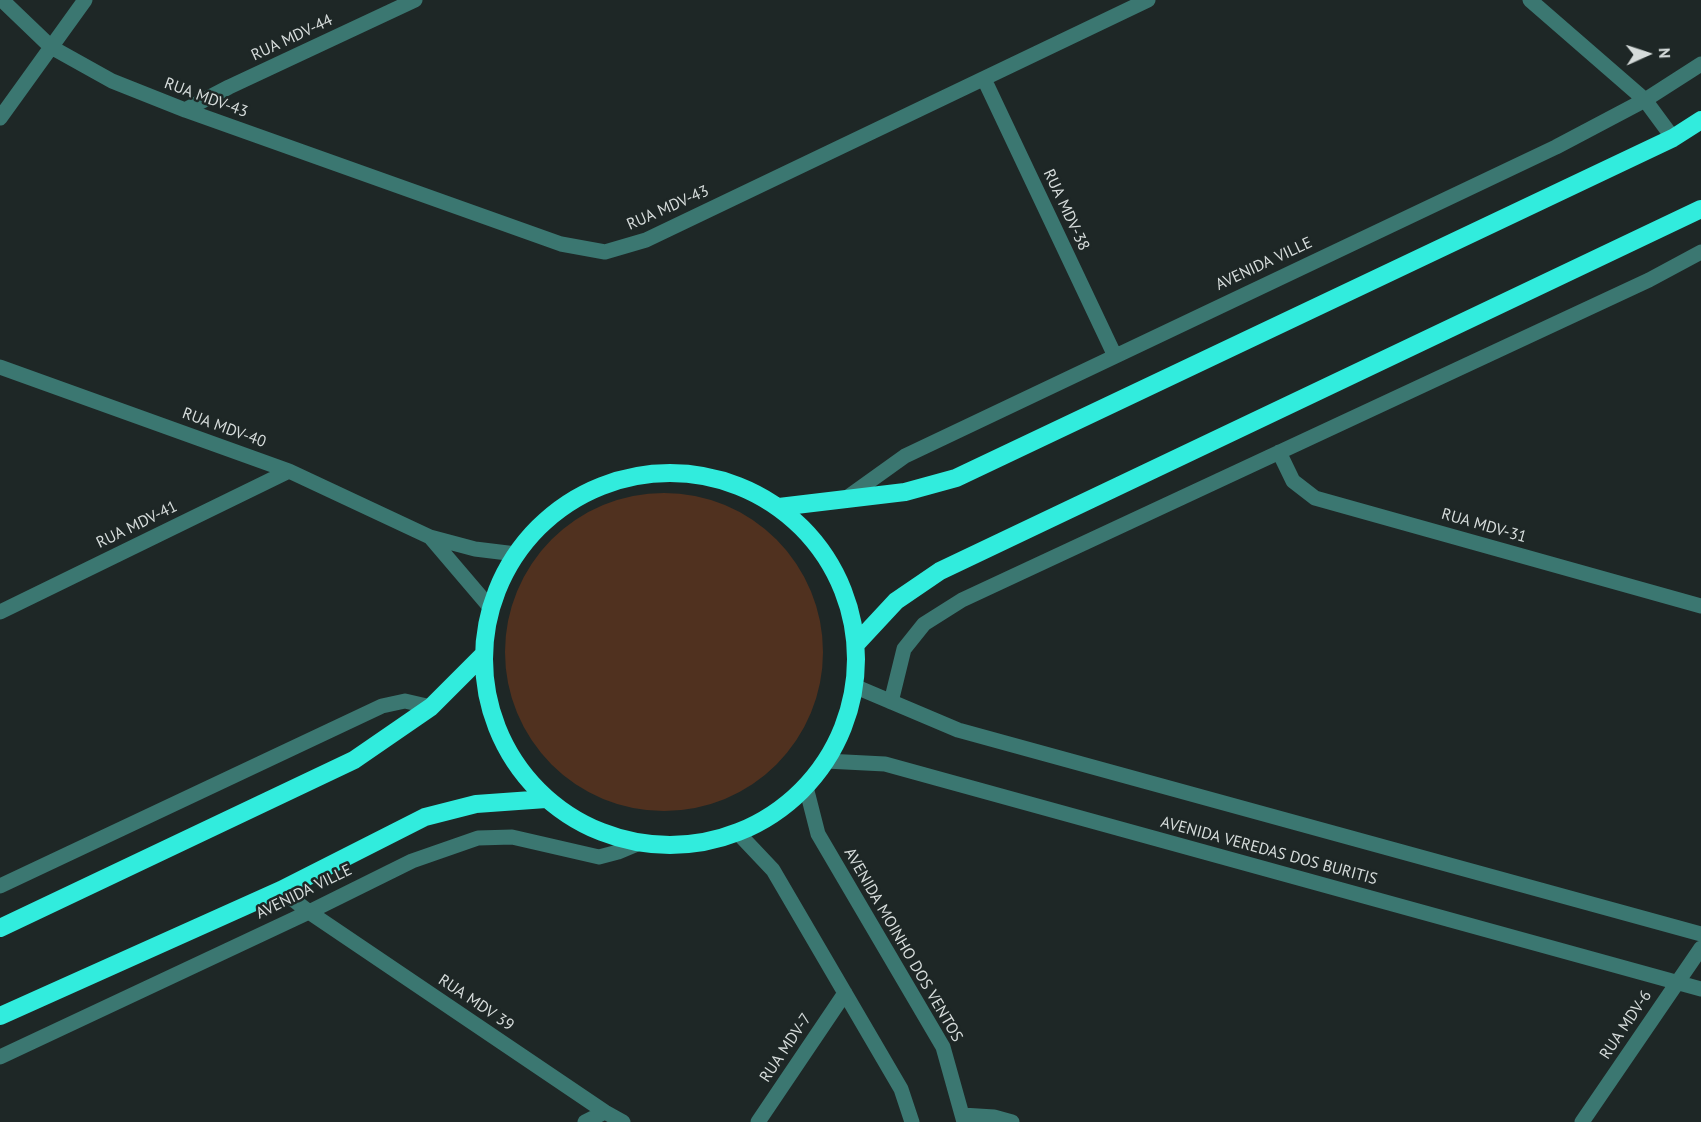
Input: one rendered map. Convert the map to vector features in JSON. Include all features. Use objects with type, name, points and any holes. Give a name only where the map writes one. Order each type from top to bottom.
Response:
[{"type":"highway","name":"AVENIDA VILLE","points":[[779,507],[904,492],[956,478],[1673,138],[1701,120]]},
{"type":"highway","points":[[856,644],[896,601],[940,572],[1701,209]]},
{"type":"highway","points":[[681,472],[730,481],[779,507],[817,544],[840,583],[856,644],[854,686],[844,725],[826,761],[806,787],[774,815],[738,833],[687,846],[637,844],[587,827],[546,799],[512,758],[507,747],[489,704],[484,654],[488,605],[516,554],[538,526],[575,498],[627,476],[681,472]]},
{"type":"highway","points":[[0,928],[354,760],[431,707],[484,654]]},
{"type":"highway","name":"AVENIDA VILLE","points":[[0,1016],[281,890],[425,817],[476,804],[546,799]]},
{"type":"street","name":"RUA MDV-43","points":[[2,0],[51,47],[112,81],[185,110],[561,244],[605,252],[646,240],[1148,0]]},
{"type":"street","points":[[0,118],[85,0]]},
{"type":"street","name":"RUA MDV-44","points":[[185,110],[415,0]]},
{"type":"street","points":[[1530,0],[1645,100],[1673,138]]},
{"type":"street","name":"AVENIDA VILLE","points":[[845,499],[905,456],[1556,147],[1645,100],[1701,64]]},
{"type":"street","name":"RUA MDV-38","points":[[984,79],[1115,356]]},
{"type":"street","points":[[891,702],[904,649],[924,624],[962,600],[1649,280],[1701,252]]},
{"type":"street","name":"RUA MDV-40","points":[[0,367],[290,471],[430,537],[475,549],[516,554]]},
{"type":"street","name":"RUA MDV-31","points":[[1279,452],[1293,481],[1315,498],[1701,606]]},
{"type":"street","name":"RUA MDV-41","points":[[0,612],[290,471]]},
{"type":"street","name":"RUA MDV-40","points":[[430,537],[488,605]]},
{"type":"street","name":"AVENIDA VEREDAS DOS BURITIS","points":[[854,686],[958,730],[1701,934]]},
{"type":"street","points":[[0,886],[382,706],[405,701],[431,707]]},
{"type":"street","name":"AVENIDA VEREDAS DOS BURITIS","points":[[826,761],[885,764],[1701,989]]},
{"type":"street","name":"AVENIDA MOINHO DOS VENTOS","points":[[806,787],[818,834],[943,1047],[963,1118]]},
{"type":"street","points":[[738,833],[773,870],[901,1089],[912,1122]]},
{"type":"street","name":"AVENIDA VILLE","points":[[0,1057],[309,912],[412,861],[477,838],[512,837],[598,856],[618,852],[637,844]]},
{"type":"street","name":"RUA MDV 39","points":[[281,890],[309,912],[623,1122]]},
{"type":"street","name":"RUA MDV-6","points":[[1582,1122],[1701,948]]},
{"type":"street","name":"RUA MDV-7","points":[[758,1122],[845,993]]},
{"type":"street","points":[[585,1122],[605,1112]]},
{"type":"street","points":[[963,1118],[994,1117],[1011,1122]]},
{"type":"shaded area","points":[[648,493],[680,493],[710,499],[739,511],[753,519],[777,539],[797,563],[811,591],[817,606],[823,636],[823,668],[817,698],[811,713],[797,741],[777,765],[753,785],[710,805],[680,811],[648,811],[618,805],[575,785],[551,765],[531,741],[511,698],[505,668],[505,636],[511,606],[531,563],[551,539],[575,519],[618,499]]}]
